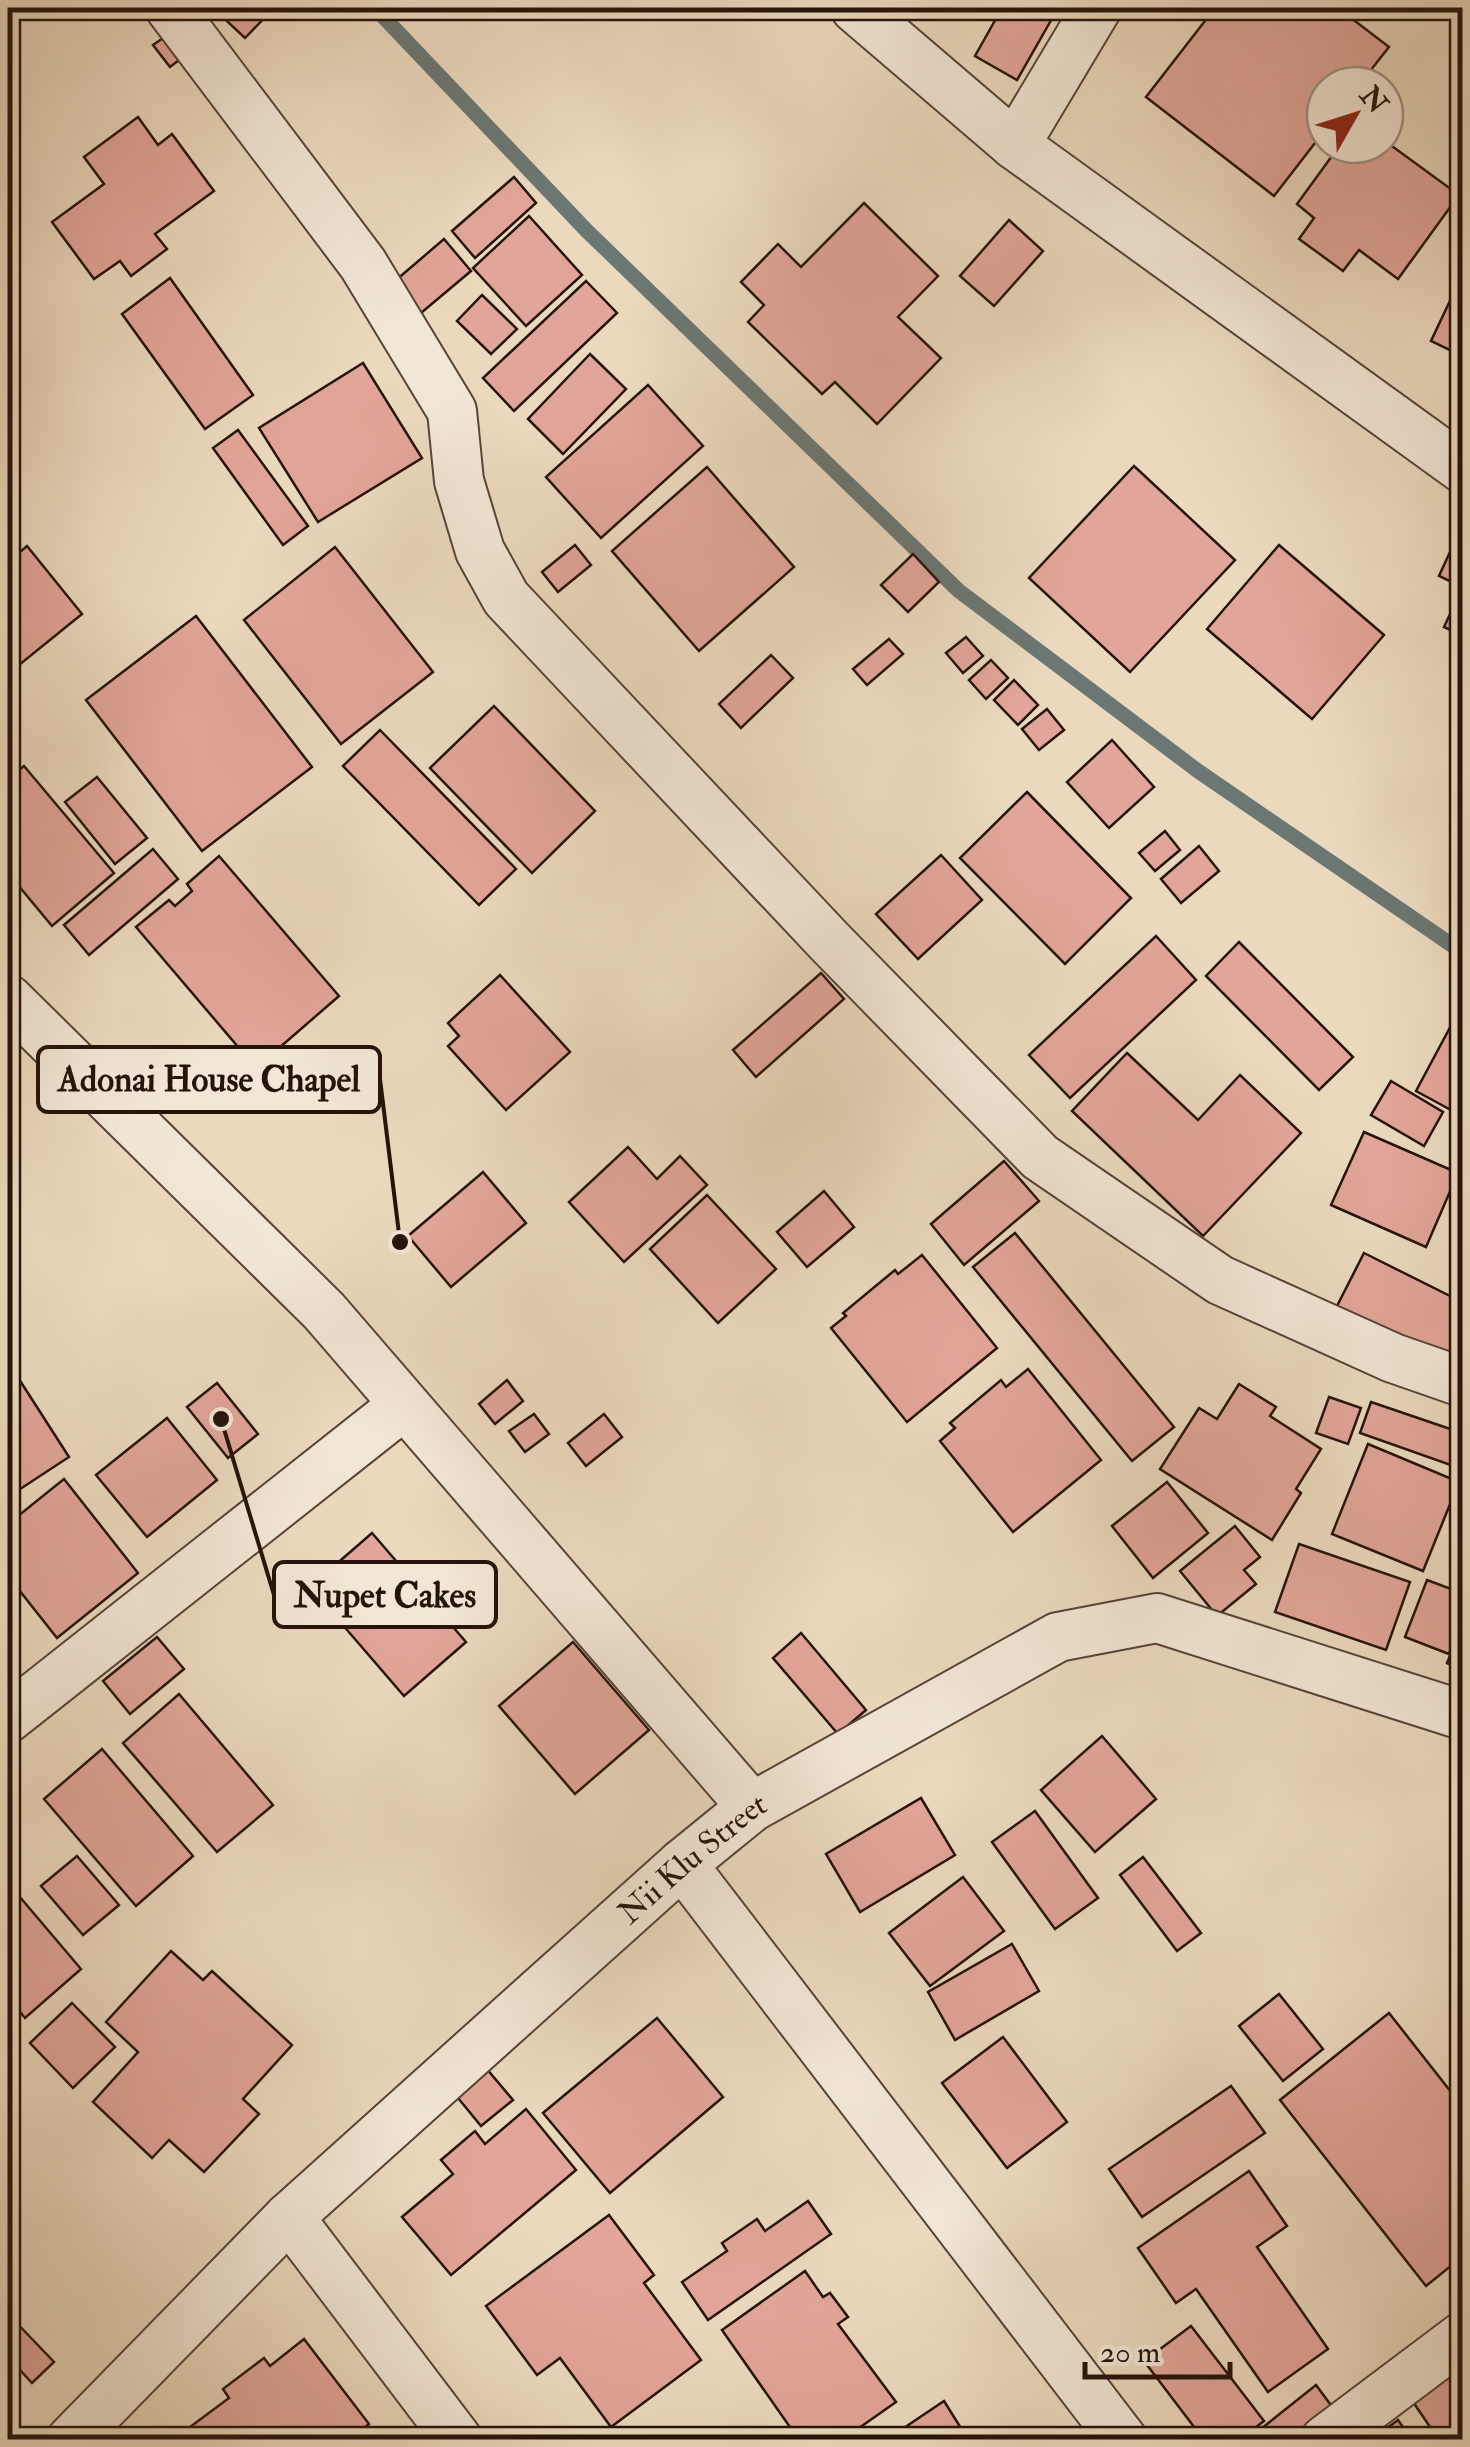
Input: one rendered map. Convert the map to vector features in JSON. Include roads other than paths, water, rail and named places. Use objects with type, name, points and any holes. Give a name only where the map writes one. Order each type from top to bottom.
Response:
[{"type":"street","points":[[170,8],[363,264],[440,390],[452,412],[460,480],[480,551],[506,598],[829,941],[1040,1157],[1220,1280],[1393,1358],[1462,1382]]},
{"type":"street","points":[[855,8],[1015,144],[1462,468]]},
{"type":"street","points":[[1015,144],[1097,8]]},
{"type":"street","points":[[8,999],[324,1311],[752,1807]]},
{"type":"street","points":[[8,1718],[404,1406]]},
{"type":"street","name":"Nii Klu Street","points":[[71,2440],[289,2217],[682,1864],[752,1807],[1058,1636],[1157,1618],[1462,1715]]},
{"type":"street","points":[[682,1864],[1123,2440]]},
{"type":"street","points":[[289,2217],[458,2440]]},
{"type":"street","points":[[1325,2440],[1462,2337]]},
{"type":"waterway","points":[[375,8],[586,230],[959,591],[1198,771],[1462,952]]},
{"type":"place","name":"Adonai House Chapel","points":[[400,1242]]},
{"type":"place","name":"Nupet Cakes","points":[[221,1419]]}]
